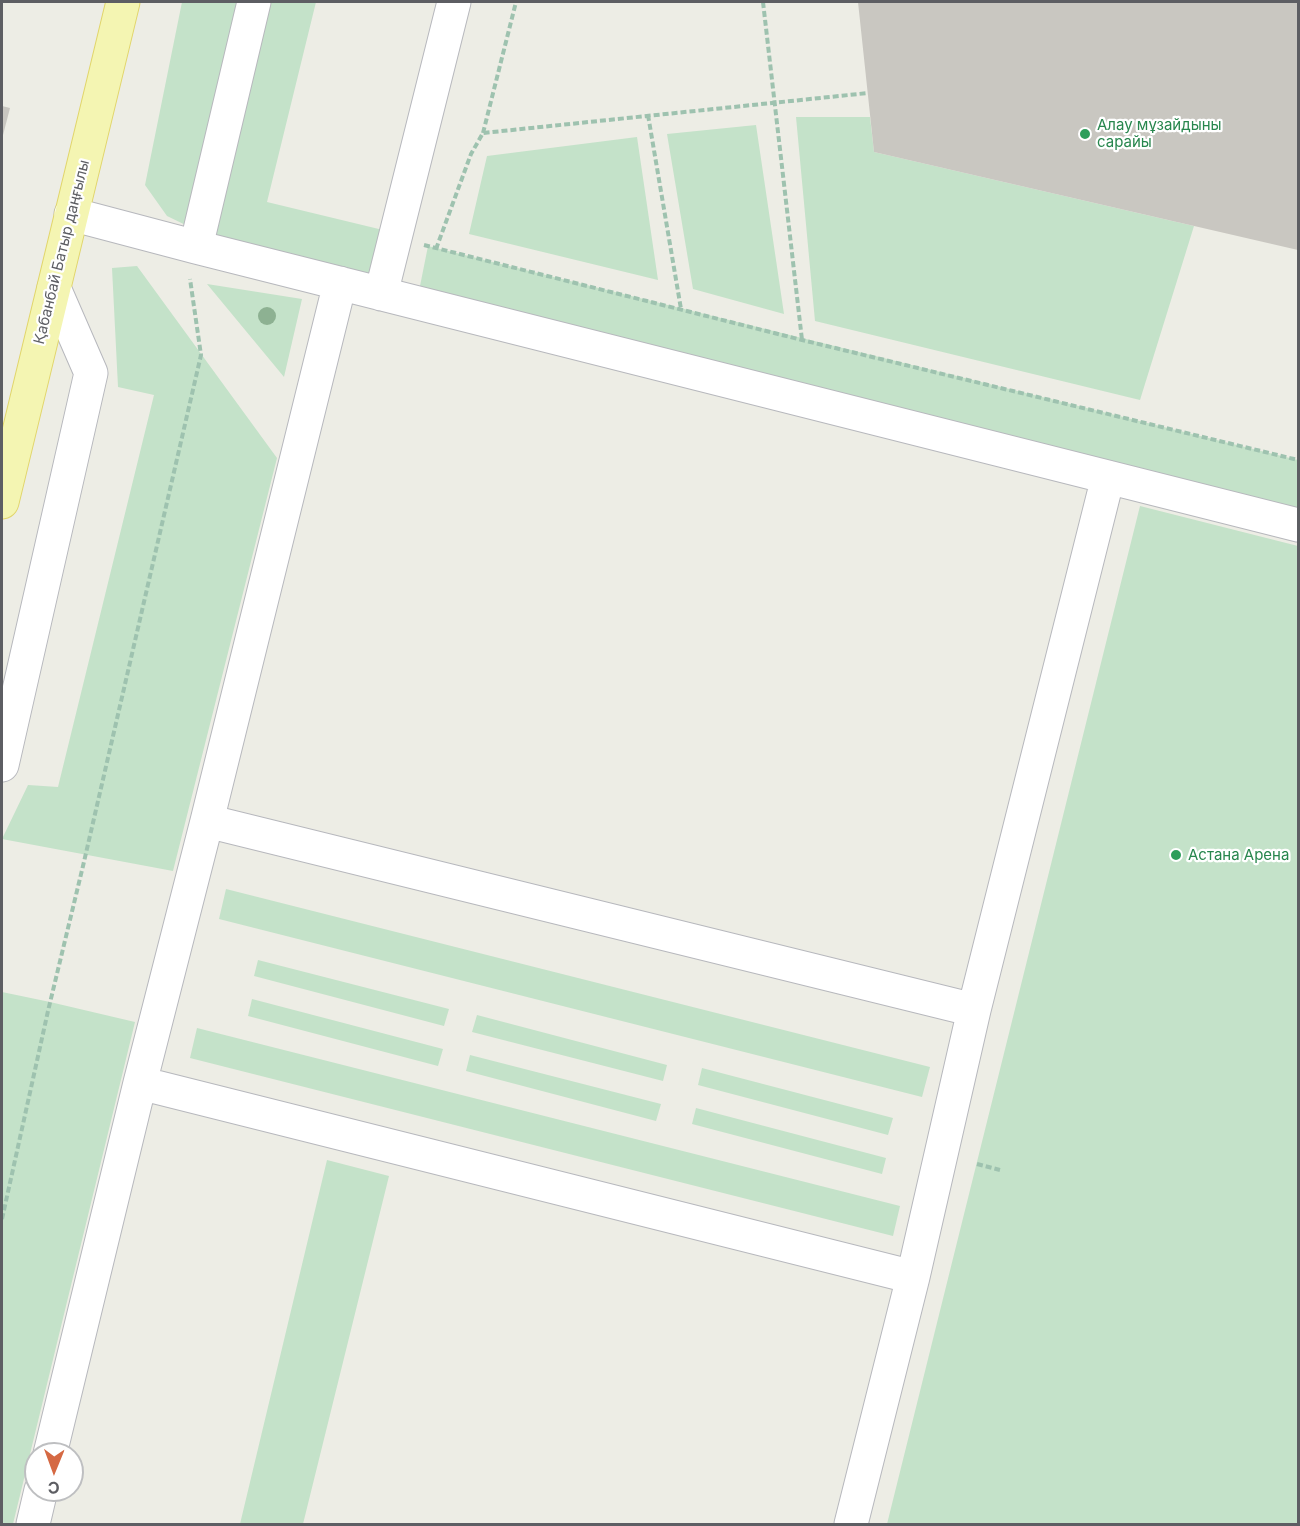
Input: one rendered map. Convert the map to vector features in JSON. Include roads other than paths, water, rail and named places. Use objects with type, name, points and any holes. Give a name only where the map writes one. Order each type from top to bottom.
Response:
[{"type":"main road","name":"Қабанбай Батыр даңғылы","points":[[2,502],[123,2]]},
{"type":"lane","points":[[196,247],[254,2]]},
{"type":"lane","points":[[381,294],[454,2]]},
{"type":"lane","points":[[71,214],[1299,525]]},
{"type":"lane","points":[[53,1442],[340,283]]},
{"type":"lane","points":[[2,765],[91,373],[54,288]]},
{"type":"lane","points":[[851,1524],[913,1276],[974,1011],[1107,477]]},
{"type":"lane","points":[[207,821],[974,1011]]},
{"type":"lane","points":[[140,1083],[913,1276]]},
{"type":"lane","points":[[33,1524],[38,1502]]},
{"type":"place","name":"Алау мұзайдыны сарайы","points":[[1085,134]]},
{"type":"place","name":"Астана Арена","points":[[1176,855]]}]
